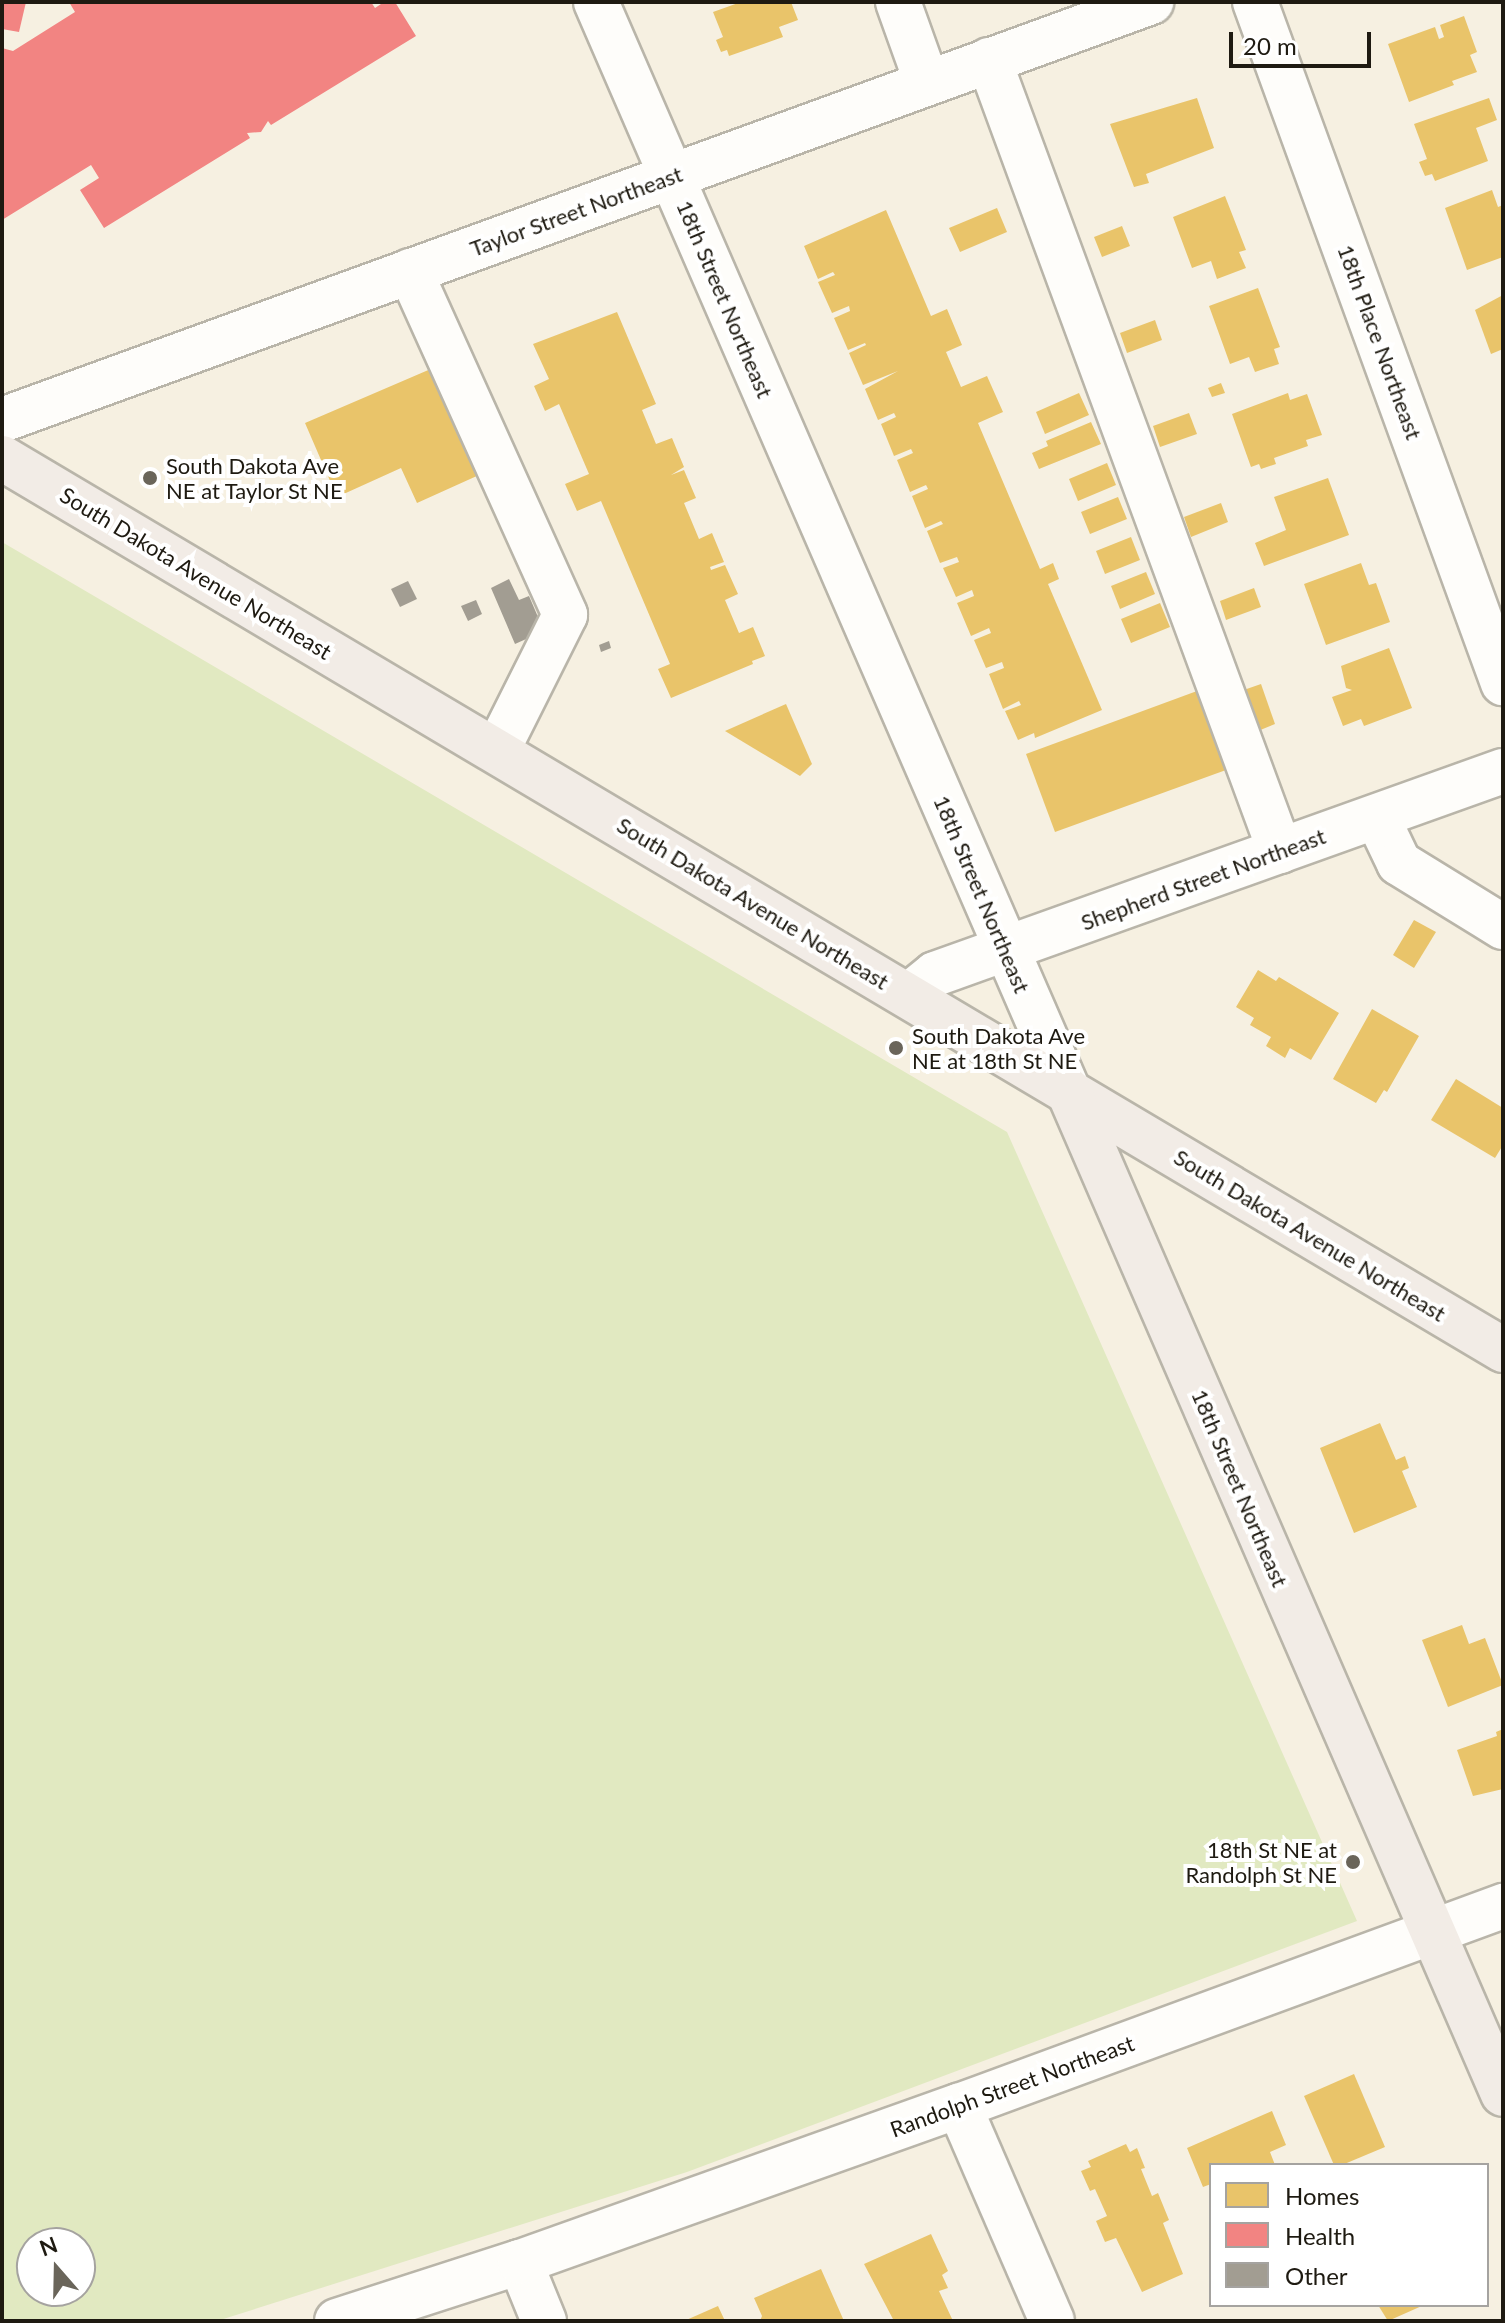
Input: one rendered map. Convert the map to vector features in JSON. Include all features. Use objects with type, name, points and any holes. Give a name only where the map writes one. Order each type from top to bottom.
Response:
[{"type":"main road","name":"South Dakota Avenue Northeast","points":[[2,458],[1503,1350]]},
{"type":"main road","name":"18th Street Northeast","points":[[1068,1090],[1503,2094]]},
{"type":"street","name":"18th Street Northeast","points":[[596,2],[1068,1090]]},
{"type":"street","points":[[898,2],[927,83]]},
{"type":"street","name":"Taylor Street Northeast","points":[[2,420],[1151,2]]},
{"type":"street","name":"18th Place Northeast","points":[[1255,2],[1503,683]]},
{"type":"street","points":[[989,60],[1280,851]]},
{"type":"street","points":[[410,271],[565,615],[497,751]]},
{"type":"street","name":"Shepherd Street Northeast","points":[[909,995],[935,974],[1503,771]]},
{"type":"street","points":[[1377,817],[1399,863],[1503,927]]},
{"type":"street","name":"Randolph Street Northeast","points":[[337,2321],[520,2262],[959,2106],[1503,1906]]},
{"type":"street","points":[[959,2106],[1052,2321]]},
{"type":"street","points":[[520,2262],[544,2321]]},
{"type":"green space","points":[[2,542],[1007,1132],[1357,1921],[687,2172],[217,2321],[2,2321]]},
{"type":"building: Homes","points":[[741,2],[791,2],[798,20],[779,27],[783,37],[729,56],[727,50],[721,52],[716,40],[723,37],[713,12]]},
{"type":"building: Homes","points":[[1464,16],[1477,52],[1470,55],[1477,72],[1452,81],[1454,85],[1409,102],[1388,44],[1435,27],[1439,39],[1444,37],[1440,25]]},
{"type":"building: Homes","points":[[1197,98],[1214,148],[1146,174],[1149,183],[1134,187],[1110,124]]},
{"type":"building: Homes","points":[[1489,98],[1497,120],[1476,128],[1488,161],[1435,181],[1432,174],[1425,176],[1419,162],[1427,159],[1414,124]]},
{"type":"building: Homes","points":[[1492,190],[1498,207],[1503,205],[1503,257],[1467,270],[1445,208]]},
{"type":"building: Homes","points":[[1225,196],[1246,250],[1239,252],[1246,268],[1217,279],[1211,261],[1192,268],[1173,217]]},
{"type":"building: Homes","points":[[997,208],[1007,232],[960,252],[949,228]]},
{"type":"building: Homes","points":[[886,210],[931,316],[947,309],[962,345],[946,352],[961,387],[987,376],[1003,412],[978,423],[1040,569],[1053,563],[1059,579],[1048,584],[1102,710],[1035,738],[1034,733],[1018,740],[1005,711],[1021,705],[1019,701],[1003,709],[989,674],[1004,668],[1002,662],[986,668],[974,640],[991,633],[989,628],[971,636],[957,603],[974,596],[972,590],[956,597],[943,568],[959,562],[957,557],[940,563],[927,531],[943,524],[941,521],[925,528],[912,496],[928,489],[926,485],[910,492],[897,460],[913,453],[911,449],[894,456],[881,424],[896,417],[894,413],[878,420],[865,389],[898,371],[863,385],[849,353],[866,345],[848,350],[834,318],[850,311],[849,306],[832,313],[818,282],[835,275],[833,272],[818,279],[804,246]]},
{"type":"building: Homes","points":[[1122,226],[1130,246],[1102,257],[1094,237]]},
{"type":"building: Homes","points":[[1258,288],[1280,347],[1274,349],[1279,364],[1255,372],[1249,357],[1230,364],[1209,306]]},
{"type":"building: Homes","points":[[1503,295],[1503,349],[1491,354],[1475,310]]},
{"type":"building: Homes","points":[[617,312],[656,404],[642,410],[656,444],[672,438],[684,467],[671,475],[684,470],[696,498],[684,503],[699,539],[712,533],[724,562],[710,567],[711,570],[725,565],[738,594],[725,600],[739,633],[753,627],[765,656],[752,661],[753,664],[671,698],[658,669],[670,664],[601,501],[577,511],[565,484],[589,474],[559,404],[545,411],[534,386],[549,379],[533,344]]},
{"type":"building: Homes","points":[[1155,320],[1162,340],[1127,353],[1120,333]]},
{"type":"building: Homes","points":[[433,368],[479,475],[417,503],[401,468],[337,497],[305,423]]},
{"type":"building: Homes","points":[[1221,383],[1225,393],[1212,397],[1208,388]]},
{"type":"building: Homes","points":[[1079,393],[1089,415],[1045,434],[1036,412]]},
{"type":"building: Homes","points":[[1288,393],[1290,400],[1307,394],[1322,435],[1306,440],[1308,446],[1274,458],[1276,464],[1261,469],[1259,464],[1251,467],[1232,414]]},
{"type":"building: Homes","points":[[1189,413],[1197,434],[1160,447],[1153,426]]},
{"type":"building: Homes","points":[[1091,422],[1101,444],[1039,469],[1032,453],[1048,446],[1046,441]]},
{"type":"building: Homes","points":[[1107,463],[1116,485],[1078,501],[1069,479]]},
{"type":"building: Homes","points":[[1328,478],[1349,535],[1264,566],[1255,543],[1286,530],[1274,497]]},
{"type":"building: Homes","points":[[1118,497],[1127,519],[1090,534],[1081,512]]},
{"type":"building: Homes","points":[[1221,503],[1228,522],[1191,537],[1184,517]]},
{"type":"building: Homes","points":[[1131,537],[1140,560],[1105,574],[1096,551]]},
{"type":"building: Homes","points":[[1361,563],[1369,585],[1376,583],[1390,622],[1326,645],[1304,584]]},
{"type":"building: Homes","points":[[1146,572],[1155,594],[1120,609],[1111,586]]},
{"type":"building: Homes","points":[[1254,588],[1261,607],[1226,620],[1220,601]]},
{"type":"building: Homes","points":[[1160,603],[1170,627],[1131,643],[1121,619]]},
{"type":"building: Homes","points":[[1389,648],[1412,708],[1364,726],[1361,719],[1343,726],[1332,697],[1352,690],[1346,688],[1341,666]]},
{"type":"building: Homes","points":[[1261,684],[1275,724],[1253,733],[1238,692]]},
{"type":"building: Homes","points":[[1197,691],[1226,770],[1055,832],[1026,754]]},
{"type":"building: Homes","points":[[786,704],[812,764],[800,776],[725,731]]},
{"type":"building: Homes","points":[[1414,920],[1436,932],[1414,968],[1393,955]]},
{"type":"building: Homes","points":[[1258,970],[1276,981],[1279,977],[1339,1013],[1311,1060],[1290,1048],[1285,1058],[1266,1046],[1271,1037],[1250,1025],[1254,1018],[1236,1007]]},
{"type":"building: Homes","points":[[1372,1009],[1419,1036],[1387,1092],[1384,1090],[1376,1103],[1333,1079]]},
{"type":"building: Homes","points":[[1456,1079],[1503,1108],[1503,1145],[1495,1158],[1431,1120]]},
{"type":"building: Homes","points":[[1380,1423],[1396,1460],[1405,1456],[1409,1468],[1402,1471],[1417,1507],[1354,1533],[1320,1448]]},
{"type":"building: Homes","points":[[1462,1625],[1469,1644],[1485,1638],[1503,1685],[1448,1707],[1422,1640]]},
{"type":"building: Homes","points":[[1503,1729],[1503,1789],[1473,1796],[1457,1750],[1497,1736],[1496,1732]]},
{"type":"building: Homes","points":[[1354,2074],[1385,2147],[1347,2163],[1333,2163],[1304,2096]]},
{"type":"building: Homes","points":[[1272,2111],[1286,2145],[1270,2152],[1274,2163],[1209,2163],[1209,2185],[1203,2187],[1187,2148]]},
{"type":"building: Homes","points":[[1126,2144],[1130,2152],[1137,2148],[1145,2168],[1141,2169],[1152,2196],[1158,2193],[1169,2220],[1163,2223],[1183,2274],[1142,2292],[1116,2238],[1105,2242],[1096,2221],[1107,2216],[1095,2189],[1090,2191],[1081,2171],[1091,2167],[1088,2161]]},
{"type":"building: Homes","points":[[931,2234],[948,2271],[942,2275],[948,2288],[939,2291],[953,2321],[894,2321],[864,2264]]},
{"type":"building: Homes","points":[[821,2269],[844,2321],[760,2321],[762,2316],[754,2298]]},
{"type":"building: Homes","points":[[718,2306],[725,2321],[684,2321]]},
{"type":"building: Homes","points":[[1379,2307],[1420,2307],[1388,2321]]},
{"type":"building: Health","points":[[2,2],[26,2],[19,32],[2,29]]},
{"type":"building: Health","points":[[69,2],[371,2],[375,8],[384,2],[395,2],[416,36],[271,125],[268,121],[261,132],[247,133],[250,138],[104,228],[80,190],[99,178],[91,165],[2,220],[2,48],[13,51],[75,12]]},
{"type":"building: Other","points":[[509,579],[519,600],[529,596],[544,631],[515,644],[491,588]]},
{"type":"building: Other","points":[[408,581],[417,599],[400,607],[391,589]]},
{"type":"building: Other","points":[[476,600],[482,614],[468,621],[461,606]]},
{"type":"building: Other","points":[[609,641],[611,648],[601,652],[599,645]]},
{"type":"place","name":"South Dakota Ave NE at Taylor St NE","points":[[150,478]]},
{"type":"place","name":"South Dakota Ave NE at 18th St NE","points":[[896,1048]]},
{"type":"place","name":"18th St NE at Randolph St NE","points":[[1353,1862]]}]
